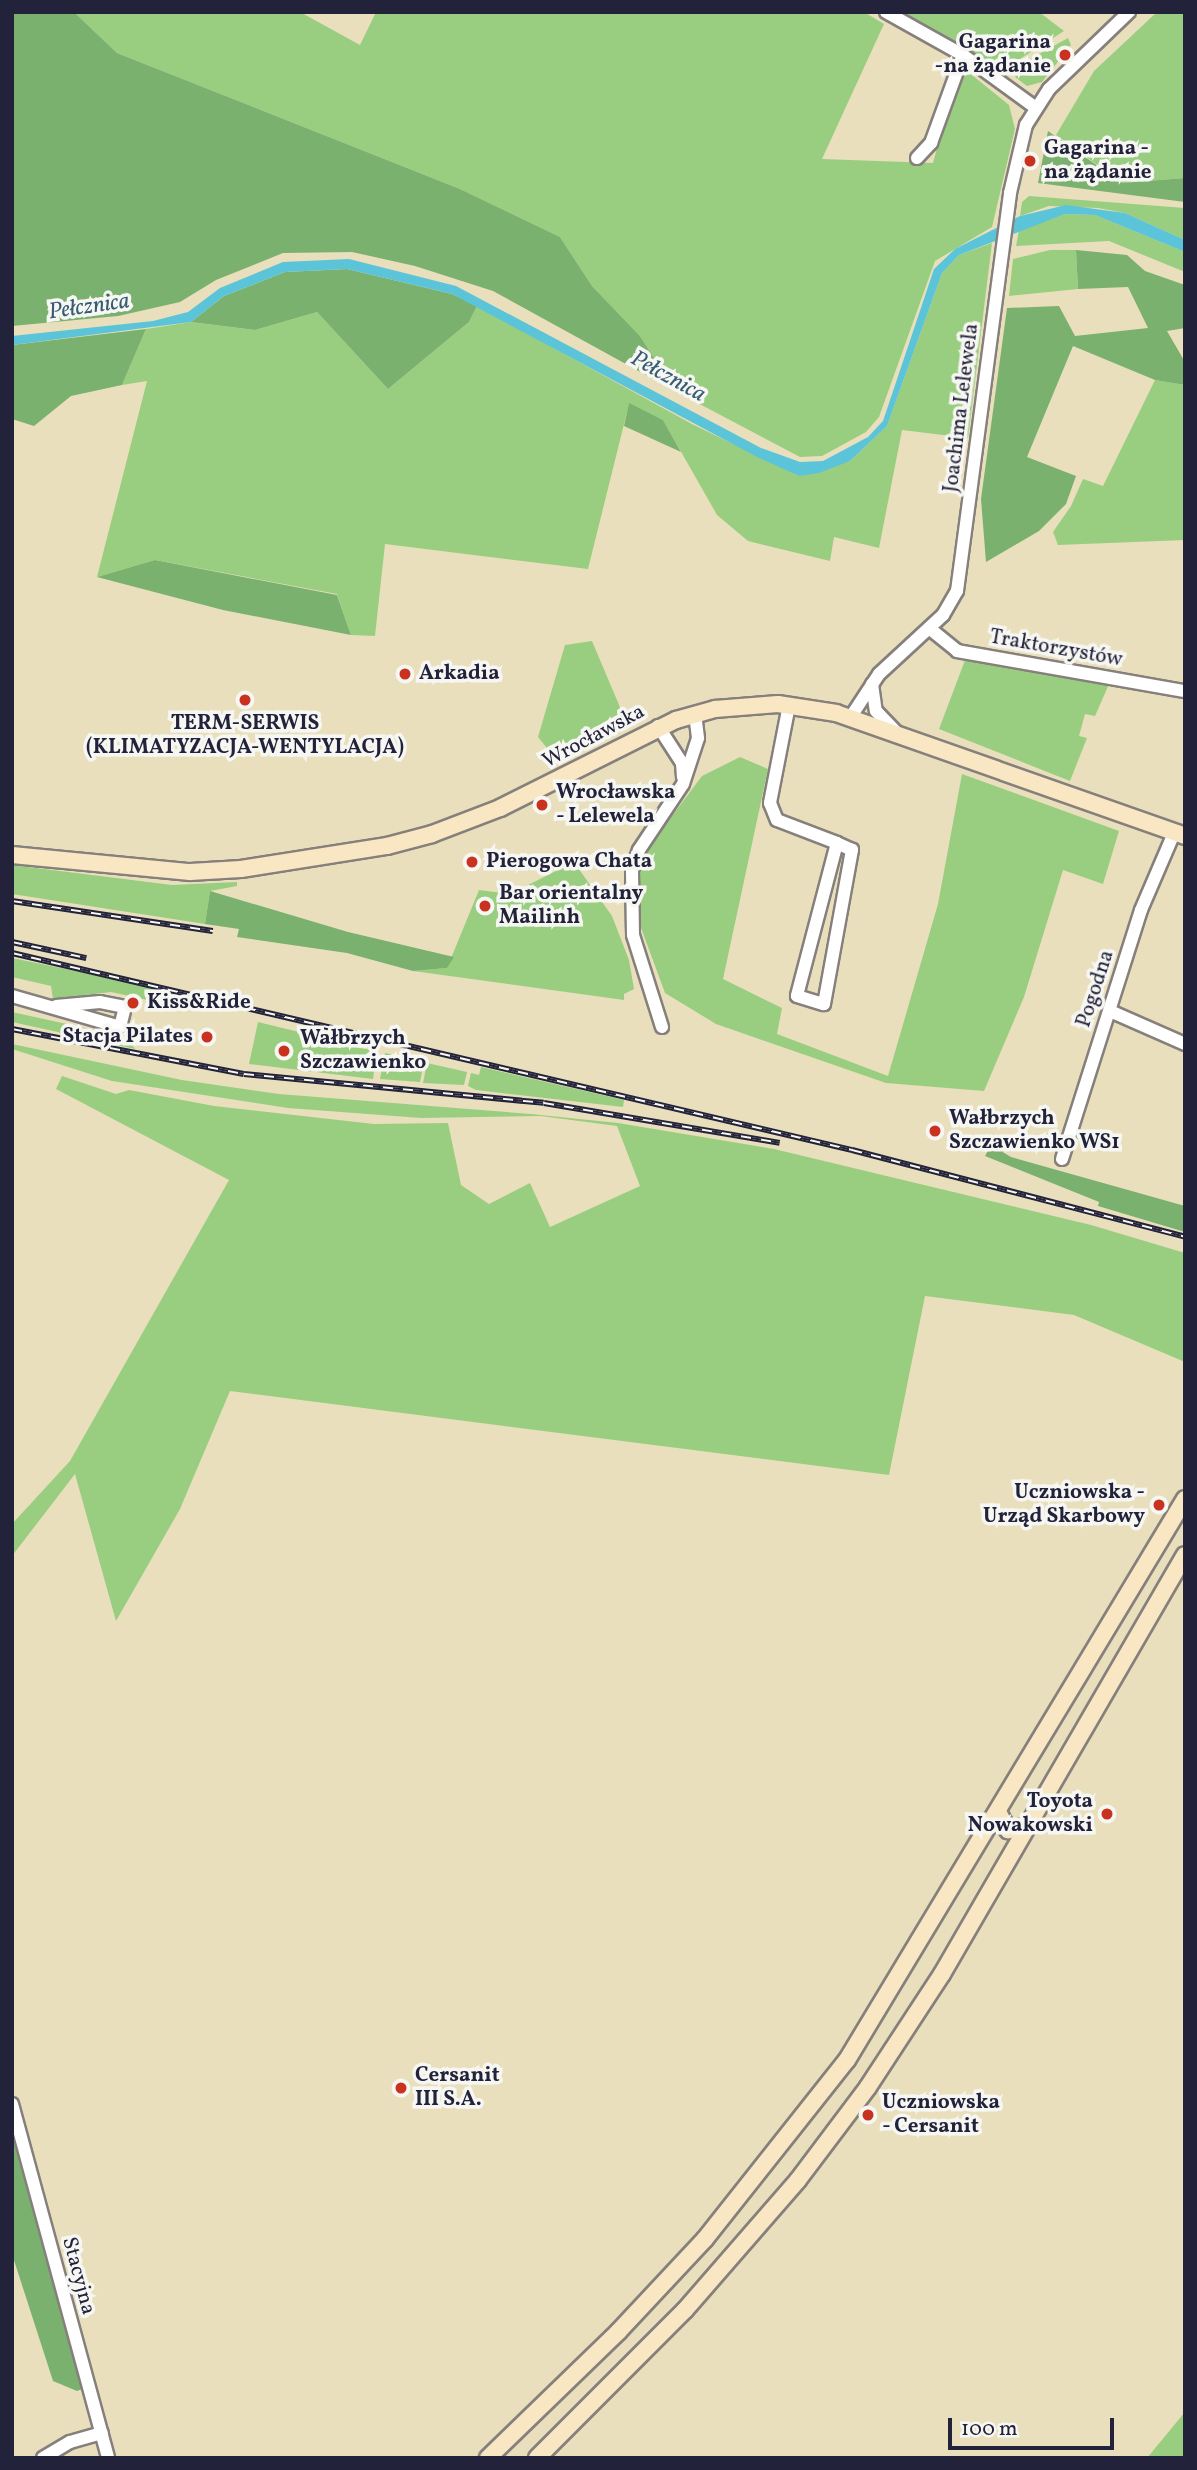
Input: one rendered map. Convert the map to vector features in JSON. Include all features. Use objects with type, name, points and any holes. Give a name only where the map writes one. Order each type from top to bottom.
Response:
[{"type":"main road","name":"Wrocławska","points":[[12,855],[190,872],[253,867],[387,846],[432,834],[500,808],[658,726],[695,714],[759,704],[789,705],[850,718],[1179,834]]},
{"type":"main road","points":[[488,2458],[618,2332],[777,2153],[847,2060],[1185,1500]]},
{"type":"main road","points":[[537,2458],[685,2310],[798,2180],[868,2087],[942,1974],[1185,1555]]},
{"type":"main road","points":[[998,1812],[1008,1830],[1028,1826]]},
{"type":"street","points":[[886,12],[962,55],[1035,108],[1129,12]]},
{"type":"street","points":[[917,158],[931,143],[962,55]]},
{"type":"street","name":"Joachima Lelewela","points":[[850,718],[872,684],[929,628],[957,591],[1015,159],[1035,108]]},
{"type":"street","name":"Traktorzystów","points":[[929,628],[957,651],[1185,691]]},
{"type":"street","points":[[872,684],[876,711],[904,738]]},
{"type":"street","points":[[789,705],[769,803],[777,820],[837,844],[852,850],[824,1004],[797,996],[813,945],[837,844]]},
{"type":"street","points":[[662,1027],[633,936],[629,896],[639,850],[683,784],[698,738],[695,714]]},
{"type":"street","points":[[658,726],[682,763],[683,784]]},
{"type":"street","points":[[676,752],[695,750]]},
{"type":"street","name":"Pogodna","points":[[1062,1159],[1142,910],[1179,834]]},
{"type":"street","points":[[825,898],[843,903]]},
{"type":"street","points":[[813,945],[834,951]]},
{"type":"street","points":[[12,996],[56,1006],[79,1018],[120,1027],[125,1007],[73,1001],[56,1006]]},
{"type":"street","points":[[1110,1011],[1185,1044]]},
{"type":"street","name":"Stacyjna","points":[[12,2104],[108,2458]]},
{"type":"street","points":[[43,2458],[70,2442],[102,2433]]},
{"type":"green space","points":[[12,12],[74,12],[117,53],[460,189],[560,237],[592,286],[640,336],[675,391],[493,291],[415,266],[352,252],[283,253],[216,280],[180,302],[118,316],[12,326]]},
{"type":"green space","points":[[74,12],[300,12],[360,45],[376,12],[864,12],[884,24],[822,159],[933,163],[956,79],[967,71],[1009,105],[1015,129],[992,227],[935,261],[879,417],[866,432],[822,456],[800,457],[675,391],[640,336],[592,286],[560,237],[460,189],[117,53]]},
{"type":"green space","points":[[903,12],[1039,12],[1064,31],[1023,57],[1007,74]]},
{"type":"green space","points":[[1157,12],[1185,12],[1185,178],[1122,183],[1056,135],[1094,71]]},
{"type":"green space","points":[[1068,38],[1071,45],[1042,82],[1027,86],[1015,77],[1030,59]]},
{"type":"green space","points":[[1048,131],[1122,183],[1185,178],[1185,202],[1038,183]]},
{"type":"green space","points":[[1029,196],[1185,208],[1185,240],[1125,213],[1098,208],[1049,206],[1020,216],[1022,202]]},
{"type":"green space","points":[[1065,214],[1095,215],[1185,252],[1185,272],[1109,241],[1016,246],[1019,230]]},
{"type":"green space","points":[[992,243],[968,438],[902,430],[879,548],[834,537],[830,561],[748,541],[717,515],[663,420],[629,404],[588,569],[385,544],[375,636],[351,635],[337,594],[155,560],[97,577],[147,381],[122,385],[146,329],[191,322],[255,330],[317,312],[388,389],[469,322],[477,306],[692,424],[799,476],[850,461],[887,426],[942,273],[959,255]]},
{"type":"green space","points":[[1050,250],[1076,250],[1078,289],[1009,296],[1013,259]]},
{"type":"green space","points":[[1076,250],[1127,255],[1145,271],[1185,285],[1185,328],[1167,331],[1185,362],[1185,385],[1155,380],[1073,346],[1027,457],[1076,476],[1066,504],[1039,531],[986,562],[981,499],[1007,308],[1059,306],[1075,336],[1148,328],[1128,287],[1078,289]]},
{"type":"green space","points":[[347,269],[452,294],[477,306],[469,322],[388,389],[317,312],[255,330],[191,322],[224,296],[285,272]]},
{"type":"green space","points":[[146,329],[122,385],[71,396],[34,426],[12,419],[12,345]]},
{"type":"green space","points":[[1155,380],[1185,385],[1185,540],[1058,545],[1053,532],[1071,506],[1083,479],[1103,486]]},
{"type":"green space","points":[[629,403],[663,420],[681,452],[624,426]]},
{"type":"green space","points":[[155,560],[337,595],[351,635],[223,610],[97,577]]},
{"type":"green space","points":[[592,641],[622,712],[551,753],[538,737],[565,645]]},
{"type":"green space","points":[[967,655],[1110,682],[1095,716],[1085,714],[1079,736],[1087,738],[1070,781],[939,729]]},
{"type":"green space","points":[[740,757],[768,769],[723,979],[782,1008],[777,1034],[888,1076],[938,904],[962,774],[1119,831],[1103,884],[1063,870],[1024,997],[984,1091],[886,1083],[716,1024],[665,993],[637,917],[638,871],[654,840],[702,776]]},
{"type":"green space","points":[[574,862],[612,916],[629,960],[634,989],[624,994],[624,1000],[413,971],[447,968],[479,890],[510,894]]},
{"type":"green space","points":[[12,865],[172,885],[237,882],[237,886],[210,891],[205,924],[12,894]]},
{"type":"green space","points":[[210,891],[348,932],[454,957],[447,968],[413,971],[347,953],[237,937],[239,929],[205,924]]},
{"type":"green space","points":[[12,958],[155,987],[152,1001],[111,992],[53,999],[51,986],[12,977]]},
{"type":"green space","points":[[12,1012],[128,1040],[135,1049],[12,1022]]},
{"type":"green space","points":[[258,1022],[303,1033],[303,1038],[377,1051],[373,1079],[249,1064]]},
{"type":"green space","points":[[12,1044],[182,1080],[279,1094],[531,1114],[618,1123],[774,1149],[1091,1225],[1185,1253],[1185,1362],[1074,1315],[925,1296],[889,1475],[230,1391],[180,1509],[116,1621],[75,1474],[12,1556],[12,1524],[70,1461],[229,1180],[56,1089],[62,1076],[116,1094],[129,1090],[214,1106],[374,1124],[448,1123],[461,1185],[489,1204],[530,1183],[550,1227],[640,1186],[617,1126],[541,1116],[421,1118],[288,1108],[112,1081],[12,1049]]},
{"type":"green space","points":[[385,1053],[424,1062],[420,1082],[380,1079]]},
{"type":"green space","points":[[427,1063],[467,1072],[464,1085],[423,1083]]},
{"type":"green space","points":[[481,1067],[624,1100],[623,1107],[476,1090],[468,1086],[471,1073],[479,1075]]},
{"type":"green space","points":[[991,1145],[1011,1157],[1185,1206],[1185,1232],[1098,1206],[1099,1202],[985,1156]]},
{"type":"green space","points":[[12,2135],[82,2389],[77,2391],[53,2381],[12,2254]]},
{"type":"green space","points":[[1185,2412],[1185,2458],[1147,2458]]},
{"type":"water","points":[[1066,205],[1125,213],[1185,240],[1185,252],[1095,215],[1065,214],[959,255],[942,273],[887,426],[850,461],[819,473],[799,476],[757,457],[452,294],[347,269],[285,272],[224,296],[191,322],[12,345],[12,336],[153,321],[188,312],[220,288],[283,262],[349,259],[456,286],[761,448],[800,462],[823,461],[868,437],[883,421],[934,269],[955,249],[1020,216]]},
{"type":"railway","points":[[12,901],[213,931]]},
{"type":"railway","points":[[12,942],[86,958]]},
{"type":"railway","points":[[12,953],[852,1150],[1185,1237]]},
{"type":"railway","points":[[12,1029],[244,1074],[544,1103],[780,1143]]},
{"type":"place","name":"Gagarina -na żądanie","points":[[1065,55]]},
{"type":"place","name":"Gagarina - na żądanie","points":[[1030,161]]},
{"type":"place","name":"Arkadia","points":[[405,674]]},
{"type":"place","name":"TERM-SERWIS (KLIMATYZACJA-WENTYLACJA)","points":[[245,700]]},
{"type":"place","name":"Wrocławska - Lelewela","points":[[542,805]]},
{"type":"place","name":"Pierogowa Chata","points":[[472,862]]},
{"type":"place","name":"Bar orientalny Mailinh","points":[[485,906]]},
{"type":"place","name":"Kiss&Ride","points":[[133,1003]]},
{"type":"place","name":"Stacja Pilates","points":[[207,1037]]},
{"type":"place","name":"Wałbrzych Szczawienko","points":[[284,1051]]},
{"type":"place","name":"Wałbrzych Szczawienko WS1","points":[[935,1131]]},
{"type":"place","name":"Uczniowska - Urząd Skarbowy","points":[[1159,1505]]},
{"type":"place","name":"Toyota Nowakowski","points":[[1107,1814]]},
{"type":"place","name":"Cersanit III S.A.","points":[[401,2088]]},
{"type":"place","name":"Uczniowska - Cersanit","points":[[868,2115]]},
{"type":"water label","name":"Pełcznica","points":[[89,307]]},
{"type":"water label","name":"Pełcznica","points":[[668,377]]}]
